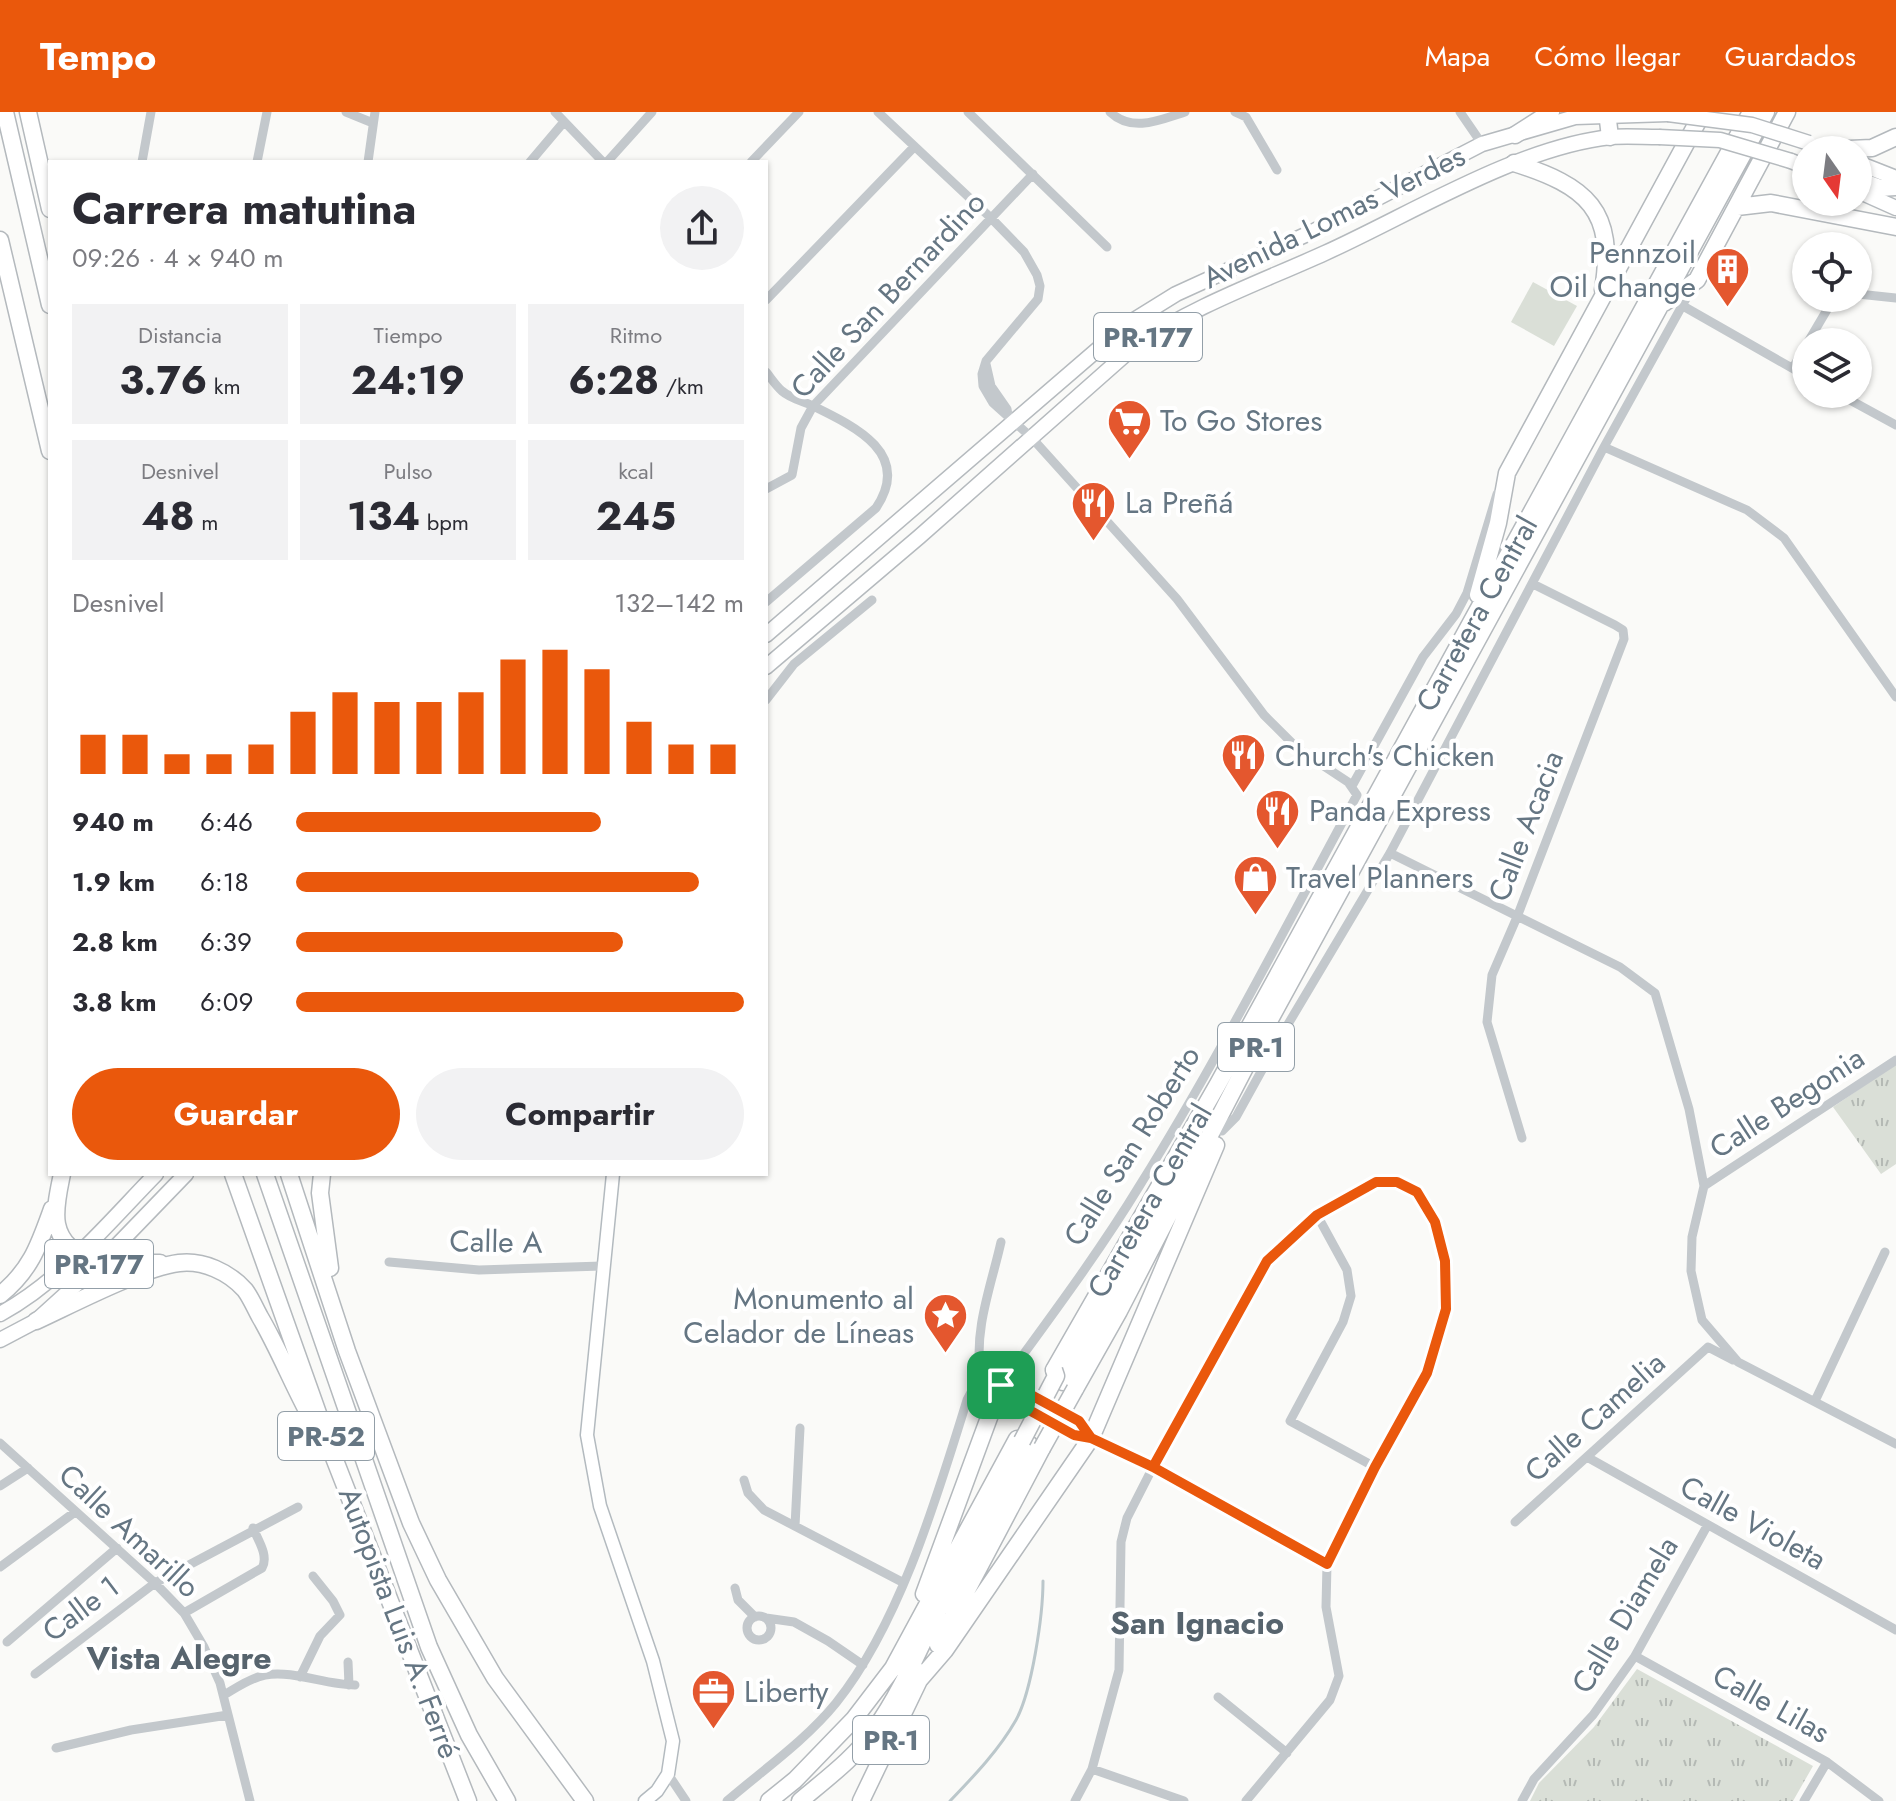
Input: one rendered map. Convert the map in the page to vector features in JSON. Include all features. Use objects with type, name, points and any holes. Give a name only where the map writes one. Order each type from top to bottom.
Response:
[{"type":"highway","points":[[5,112],[48,296]]},
{"type":"highway","points":[[28,112],[48,200]]},
{"type":"highway","points":[[1515,135],[1551,112]]},
{"type":"highway","points":[[1465,635],[1467,618],[1485,574],[1507,473],[1703,112]]},
{"type":"highway","name":"Carretera Central","points":[[769,1801],[795,1780],[854,1719],[903,1650],[1028,1443],[1226,1070],[1751,112]]},
{"type":"highway","name":"Carretera Central","points":[[861,1801],[1028,1443],[1064,1380],[1127,1297],[1268,1023],[1766,112]]},
{"type":"highway","points":[[1659,307],[1697,280],[1787,112]]},
{"type":"highway","points":[[1608,114],[1610,137]]},
{"type":"highway","points":[[1872,148],[1896,137]]},
{"type":"highway","points":[[1514,163],[1557,177],[1576,189],[1593,209],[1604,233],[1607,253],[1602,299]]},
{"type":"highway","points":[[1872,185],[1896,187]]},
{"type":"highway","points":[[1737,207],[1771,203],[1896,227]]},
{"type":"highway","points":[[0,240],[48,443]]},
{"type":"highway","points":[[920,1679],[945,1650],[1091,1438],[1222,1131],[1271,1034],[1268,1023]]},
{"type":"highway","name":"Autopista Luis A. Ferré","points":[[234,1176],[331,1450],[466,1801]]},
{"type":"highway","points":[[266,1176],[429,1647],[469,1735],[507,1801]]},
{"type":"highway","name":"Autopista Luis A. Ferré","points":[[290,1176],[347,1351],[411,1523],[438,1580],[495,1678],[585,1801]]},
{"type":"highway","points":[[322,1176],[320,1193],[326,1250],[347,1351]]},
{"type":"highway","points":[[61,1181],[56,1222],[64,1240],[80,1253],[100,1263],[204,1265],[218,1270],[245,1291],[271,1337],[299,1399],[331,1450]]},
{"type":"highway","points":[[0,1295],[30,1263],[61,1181]]},
{"type":"highway","points":[[36,1321],[138,1276],[178,1263]]},
{"type":"highway","points":[[903,1650],[1001,1385]]},
{"type":"highway","points":[[800,1801],[847,1761],[875,1730],[1028,1443]]},
{"type":"main road","name":"Avenida Lomas Verdes","points":[[768,633],[1011,418],[1126,325],[1158,304],[1314,231],[1482,144],[1575,117],[1608,114],[1666,113],[1752,125],[1792,138]]},
{"type":"main road","name":"Avenida Lomas Verdes","points":[[768,665],[1135,346],[1168,323],[1514,163],[1554,149],[1610,137],[1720,140],[1792,161]]},
{"type":"main road","points":[[1872,169],[1896,178]]},
{"type":"main road","points":[[1872,197],[1896,208]]},
{"type":"main road","name":"PR-177","points":[[0,1314],[22,1302],[80,1253],[154,1176]]},
{"type":"main road","name":"PR-177","points":[[0,1340],[36,1321],[100,1263],[184,1176]]},
{"type":"street","points":[[142,160],[151,112]]},
{"type":"street","points":[[257,160],[267,112]]},
{"type":"street","points":[[346,112],[373,123]]},
{"type":"street","points":[[368,160],[375,112]]},
{"type":"street","points":[[555,112],[603,160]]},
{"type":"street","points":[[607,160],[652,112]]},
{"type":"street","points":[[753,160],[799,112]]},
{"type":"street","points":[[878,112],[992,219],[1033,264],[1040,286],[1038,299],[986,361],[983,386],[1002,413],[1031,437],[1177,599],[1264,715],[1298,749],[1355,790]]},
{"type":"street","points":[[968,112],[1107,247]]},
{"type":"street","points":[[1110,112],[1117,119],[1135,124],[1154,122],[1185,112]]},
{"type":"street","points":[[1235,112],[1246,117],[1277,170]]},
{"type":"street","points":[[1460,112],[1482,144]]},
{"type":"street","points":[[532,160],[563,123]]},
{"type":"street","points":[[768,298],[914,147]]},
{"type":"street","name":"Calle San Bernardino","points":[[768,488],[792,475],[801,428],[813,406],[1033,174]]},
{"type":"street","points":[[1222,1131],[1236,1117],[1390,853],[1604,447],[1697,280]]},
{"type":"street","points":[[1872,295],[1896,298]]},
{"type":"street","points":[[1683,306],[1792,367]]},
{"type":"street","points":[[768,374],[783,393],[813,406],[874,442],[887,465],[886,493],[864,520],[768,600]]},
{"type":"street","points":[[1865,408],[1896,425]]},
{"type":"street","points":[[1604,447],[1747,510],[1784,538],[1896,697]]},
{"type":"street","name":"Calle San Roberto","points":[[1001,1385],[1078,1279],[1169,1137],[1220,1050],[1423,657],[1456,614],[1467,593],[1490,515],[1507,473]]},
{"type":"street","name":"Calle Acacia","points":[[1522,1138],[1487,1022],[1492,975],[1624,639],[1623,630],[1615,625],[1533,584]]},
{"type":"street","points":[[768,697],[794,664],[872,600]]},
{"type":"street","points":[[1390,853],[1620,967],[1655,993],[1689,1109],[1704,1186],[1692,1237],[1691,1271],[1708,1347],[1896,1444]]},
{"type":"street","name":"Calle Begonia","points":[[1704,1186],[1896,1060]]},
{"type":"street","points":[[613,1176],[587,1435],[600,1506],[653,1661],[673,1741],[668,1774],[657,1791],[645,1801]]},
{"type":"street","points":[[1075,1801],[1092,1769],[1119,1670],[1121,1542],[1127,1518],[1153,1467],[1267,1261],[1317,1215],[1376,1182],[1397,1182],[1417,1192],[1435,1222],[1445,1261],[1446,1309],[1427,1373],[1375,1467],[1327,1564],[1326,1607],[1339,1676],[1330,1700],[1246,1801]]},
{"type":"street","points":[[1317,1215],[1347,1270],[1351,1296],[1343,1322],[1290,1421],[1375,1467]]},
{"type":"street","points":[[727,1801],[835,1705],[863,1665],[904,1583],[967,1400],[981,1374],[978,1356],[980,1338],[1001,1242]]},
{"type":"street","points":[[1815,1401],[1885,1252]]},
{"type":"street","name":"Calle A","points":[[389,1262],[479,1270],[602,1266]]},
{"type":"street","points":[[1702,1320],[1738,1362]]},
{"type":"street","name":"Calle Camelia","points":[[1515,1522],[1708,1347]]},
{"type":"street","points":[[981,1374],[1001,1385],[1013,1401],[1074,1435],[1091,1438],[1153,1467],[1327,1564]]},
{"type":"street","points":[[795,1526],[800,1428]]},
{"type":"street","name":"Calle Amarillo","points":[[0,1443],[184,1613],[204,1647],[224,1695],[250,1801]]},
{"type":"street","name":"Calle Violeta","points":[[1587,1457],[1896,1630]]},
{"type":"street","points":[[0,1486],[28,1468]]},
{"type":"street","points":[[744,1480],[748,1493],[764,1510],[904,1583]]},
{"type":"street","name":"Calle 1","points":[[35,1674],[155,1583],[253,1528],[298,1507]]},
{"type":"street","points":[[0,1567],[75,1512]]},
{"type":"street","name":"Calle Diamela","points":[[1522,1801],[1534,1779],[1593,1715],[1635,1656],[1707,1526]]},
{"type":"street","points":[[184,1613],[262,1568],[265,1563],[263,1552],[253,1528]]},
{"type":"street","points":[[7,1642],[117,1548]]},
{"type":"street","points":[[300,1677],[320,1636],[340,1615],[313,1576]]},
{"type":"street","points":[[735,1588],[738,1600],[755,1617],[794,1622],[863,1665]]},
{"type":"street","points":[[755,1617],[747,1629],[758,1640],[766,1638],[771,1631],[771,1623],[766,1618]]},
{"type":"street","name":"Calle Lilas","points":[[1635,1656],[1827,1762],[1879,1801]]},
{"type":"street","points":[[224,1695],[267,1675],[352,1685],[348,1662]]},
{"type":"street","points":[[1218,1697],[1287,1753]]},
{"type":"street","points":[[56,1748],[131,1730],[228,1715]]},
{"type":"street","points":[[1804,1801],[1827,1762]]},
{"type":"street","points":[[1092,1769],[1184,1801]]},
{"type":"street","points":[[668,1774],[686,1801]]},
{"type":"green space","points":[[1533,282],[1577,306],[1554,346],[1511,322]]},
{"type":"green space","points":[[1896,1064],[1896,1164],[1881,1174],[1833,1107]]},
{"type":"green space","points":[[1637,1669],[1813,1766],[1793,1801],[1530,1801],[1539,1783],[1594,1727]]},
{"type":"waterway","points":[[950,1801],[994,1752],[1022,1707],[1036,1652],[1043,1581]]},
{"type":"place","name":"Pennzoil Oil Change","points":[[1727,309]]},
{"type":"place","name":"To Go Stores","points":[[1129,460]]},
{"type":"place","name":"La Preñá","points":[[1094,542]]},
{"type":"place","name":"Church's Chicken","points":[[1244,795]]},
{"type":"place","name":"Panda Express","points":[[1278,850]]},
{"type":"place","name":"Travel Planners","points":[[1255,917]]},
{"type":"place","name":"Monumento al Celador de Líneas","points":[[945,1355]]},
{"type":"place","name":"Liberty","points":[[713,1731]]},
{"type":"district","name":"San Ignacio","points":[[1197,1623]]},
{"type":"district","name":"Vista Alegre","points":[[179,1658]]},
{"type":"route","points":[[1001,1385],[1013,1401],[1074,1435],[1091,1438],[1153,1467],[1267,1261],[1317,1215],[1376,1182],[1397,1182],[1417,1192],[1435,1222],[1445,1261],[1446,1309],[1427,1373],[1375,1467],[1327,1564],[1153,1467],[1091,1438],[1079,1421],[1018,1388],[1001,1385]]}]
